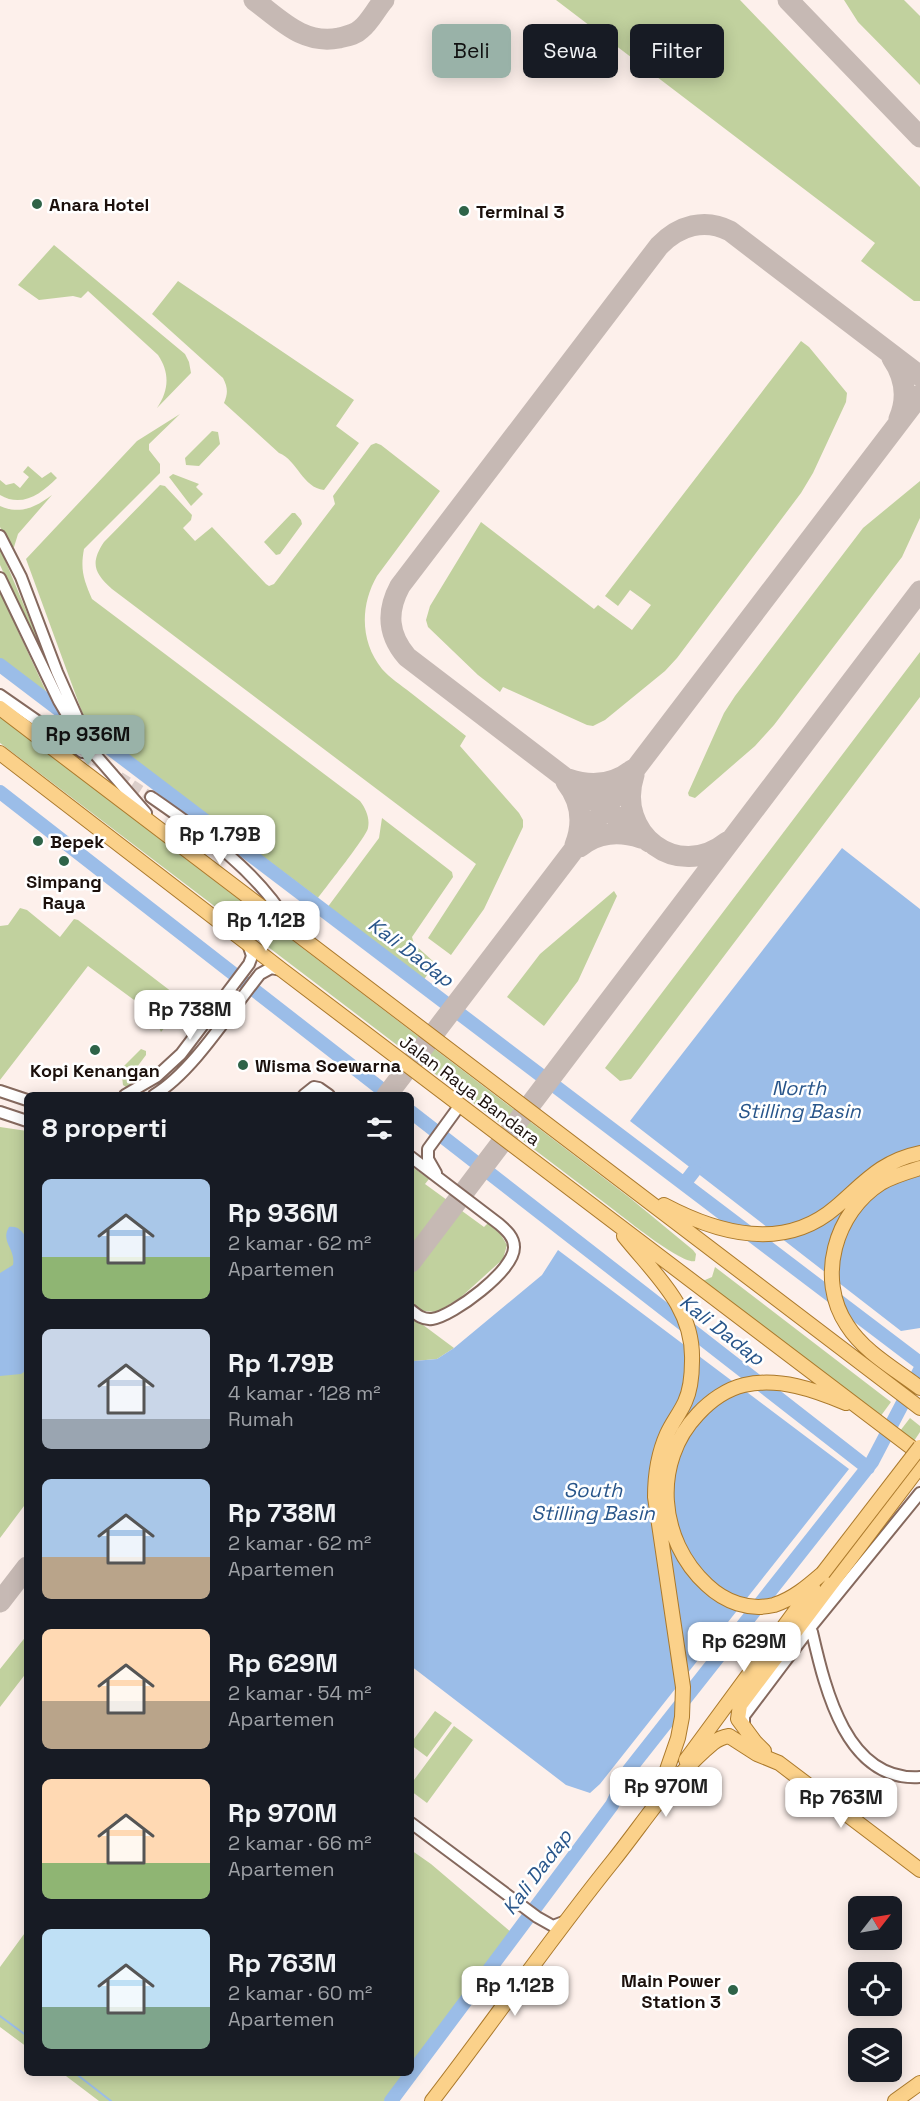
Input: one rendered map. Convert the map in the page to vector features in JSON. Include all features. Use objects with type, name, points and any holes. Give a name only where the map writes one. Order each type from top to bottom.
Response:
[{"type":"main road","name":"Jalan Raya Bandara","points":[[0,708],[920,1408]]},
{"type":"main road","name":"Jalan Raya Bandara","points":[[0,753],[920,1454]]},
{"type":"main road","points":[[630,1187],[695,1220],[729,1231],[755,1235],[791,1230],[816,1220],[829,1212],[859,1184],[882,1169],[920,1153]]},
{"type":"main road","points":[[920,1168],[880,1184],[856,1206],[835,1245],[831,1277],[834,1301],[846,1324],[860,1343],[920,1388]]},
{"type":"main road","points":[[609,1218],[676,1301],[686,1318],[692,1345],[691,1383],[682,1408],[666,1436],[657,1462],[655,1488],[683,1687],[682,1717],[678,1738],[655,1807]]},
{"type":"main road","points":[[828,1577],[774,1605],[757,1608],[727,1599],[714,1592],[694,1572],[681,1553],[672,1533],[666,1487],[672,1459],[676,1445],[690,1423],[710,1403],[730,1390],[742,1386],[770,1383],[809,1389],[869,1415]]},
{"type":"main road","points":[[920,1446],[740,1705],[738,1719],[755,1742],[779,1763],[920,1870]]},
{"type":"main road","points":[[674,1782],[688,1756],[828,1577],[920,1466]]},
{"type":"main road","points":[[432,2101],[566,1921],[674,1782],[701,1754],[715,1741],[729,1736],[757,1754],[779,1763]]},
{"type":"main road","points":[[895,2101],[920,2084]]},
{"type":"street","points":[[0,536],[21,577],[52,675]]},
{"type":"street","points":[[0,578],[85,739],[111,774],[170,837]]},
{"type":"street","points":[[0,695],[82,752]]},
{"type":"street","points":[[151,797],[189,823],[240,864],[277,904],[294,932]]},
{"type":"street","points":[[135,1092],[165,1070],[181,1054],[249,964],[252,956],[247,943]]},
{"type":"street","points":[[157,1092],[175,1080],[191,1062],[260,974],[271,968],[282,970]]},
{"type":"street","points":[[145,1085],[151,1092]]},
{"type":"street","points":[[308,1092],[314,1087],[323,1092]]},
{"type":"street","points":[[0,1090],[24,1100]]},
{"type":"street","points":[[442,1181],[428,1159],[428,1149],[460,1105]]},
{"type":"street","points":[[0,1112],[24,1120]]},
{"type":"street","points":[[414,1159],[506,1230],[513,1242],[514,1252],[504,1268],[478,1293],[446,1314],[427,1319],[414,1312]]},
{"type":"street","points":[[744,1729],[744,1716],[814,1623],[920,1493]]},
{"type":"street","points":[[812,1632],[832,1703],[856,1749],[879,1768],[894,1775],[920,1777]]},
{"type":"street","points":[[414,1825],[537,1917],[553,1926],[566,1921]]},
{"type":"green space","points":[[556,0],[740,0],[920,187],[920,301],[914,301],[861,261],[875,243],[658,78],[724,78],[724,24],[630,24],[630,56],[618,47],[618,24],[588,24]]},
{"type":"green space","points":[[844,0],[904,0],[920,16],[920,85],[858,22]]},
{"type":"green space","points":[[54,245],[185,354],[191,373],[157,408],[164,395],[167,382],[165,368],[158,355],[88,291],[81,298],[73,296],[39,300],[18,285]]},
{"type":"green space","points":[[178,281],[354,400],[336,426],[359,443],[324,490],[305,479],[291,461],[279,453],[224,403],[227,391],[223,378],[152,314]]},
{"type":"green space","points":[[801,341],[809,347],[847,393],[846,402],[813,473],[801,493],[677,658],[665,671],[605,720],[593,726],[587,725],[503,687],[500,692],[478,675],[428,627],[426,620],[430,606],[481,522],[594,609],[598,605],[632,630],[651,605],[630,590],[618,606],[605,596]]},
{"type":"green space","points":[[180,414],[149,444],[149,450],[160,464],[160,473],[84,549],[82,563],[85,580],[92,599],[360,801],[367,814],[366,833],[318,898],[86,723],[26,559],[137,441]]},
{"type":"green space","points":[[212,431],[218,432],[220,444],[199,466],[186,465],[185,458]]},
{"type":"green space","points":[[376,443],[440,491],[371,587],[365,611],[366,635],[370,647],[382,669],[388,675],[466,736],[460,746],[523,820],[523,827],[484,909],[451,955],[428,938],[476,864],[112,589],[101,578],[96,567],[97,556],[104,542],[160,485],[165,486],[192,515],[191,520],[183,528],[195,541],[212,527],[266,584],[269,586],[274,584],[335,504],[333,496],[371,445]]},
{"type":"green space","points":[[28,466],[42,478],[51,472],[57,478],[38,494],[23,500],[8,499],[0,495],[0,480],[6,485],[14,483],[20,488],[29,477],[23,472]]},
{"type":"green space","points":[[173,474],[199,484],[196,487],[203,494],[191,506],[169,477]]},
{"type":"green space","points":[[920,481],[920,518],[902,557],[774,725],[755,746],[695,798],[689,796],[688,793],[724,713],[735,696],[863,528]]},
{"type":"green space","points":[[52,495],[18,534],[14,547],[10,548],[0,527],[0,506],[21,510],[40,503]]},
{"type":"green space","points":[[292,513],[295,513],[302,524],[280,554],[276,555],[264,542]]},
{"type":"green space","points":[[0,548],[53,675],[51,676],[0,565]]},
{"type":"green space","points":[[0,592],[50,700],[0,662]]},
{"type":"green space","points":[[920,652],[920,697],[631,1079],[620,1081],[605,1068]]},
{"type":"green space","points":[[0,717],[630,1198],[693,1250],[696,1254],[695,1261],[679,1256],[642,1232],[0,743]]},
{"type":"green space","points":[[382,818],[452,872],[453,877],[412,937],[414,944],[435,963],[419,987],[324,912],[379,838]]},
{"type":"green space","points":[[614,891],[617,896],[578,981],[544,1026],[507,997],[540,954]]},
{"type":"green space","points":[[20,908],[27,910],[60,937],[74,919],[78,920],[185,1002],[184,1004],[161,1032],[153,1014],[88,966],[0,1080],[0,926],[8,925]]},
{"type":"green space","points":[[141,1049],[146,1051],[146,1055],[134,1071],[135,1086],[129,1089],[123,1085],[121,1069]]},
{"type":"green space","points":[[0,1127],[24,1131],[24,1506],[0,1538]]},
{"type":"green space","points":[[414,1168],[429,1179],[425,1184],[484,1227],[488,1223],[501,1235],[507,1245],[503,1259],[460,1298],[437,1312],[422,1311],[414,1306]]},
{"type":"green space","points":[[715,1267],[891,1402],[880,1417],[699,1279],[705,1280],[712,1277]]},
{"type":"green space","points":[[414,1318],[454,1348],[437,1359],[414,1361]]},
{"type":"green space","points":[[910,1418],[920,1426],[920,1432],[914,1441],[900,1431]]},
{"type":"green space","points":[[24,1639],[24,1676],[0,1707],[0,1669]]},
{"type":"green space","points":[[435,1711],[452,1723],[427,1757],[414,1747],[414,1739]]},
{"type":"green space","points":[[454,1726],[473,1740],[427,1803],[414,1793],[414,1780]]},
{"type":"green space","points":[[414,1852],[511,1932],[414,2062]]},
{"type":"green space","points":[[24,1934],[24,2045],[0,2027],[0,1967]]},
{"type":"green space","points":[[66,2076],[403,2076],[384,2101],[99,2101]]},
{"type":"water","name":"North Stilling Basin","points":[[842,848],[920,909],[920,1328],[901,1331],[630,1121]]},
{"type":"water","points":[[9,1227],[12,1227],[18,1228],[24,1234],[24,1372],[0,1376],[0,1273],[13,1265],[6,1237]]},
{"type":"water","name":"South Stilling Basin","points":[[558,1250],[849,1469],[600,1784],[590,1793],[566,1785],[414,1668],[414,1361],[437,1359],[454,1348],[542,1275]]},
{"type":"waterway","name":"Kali Dadap","points":[[0,665],[920,1363]]},
{"type":"waterway","name":"Kali Dadap","points":[[0,792],[385,1092]]},
{"type":"waterway","name":"Kali Dadap","points":[[414,1114],[868,1468]]},
{"type":"waterway","name":"Kali Dadap","points":[[684,1184],[694,1171]]},
{"type":"waterway","name":"Kali Dadap","points":[[414,2070],[612,1805],[629,1770],[872,1462],[920,1370]]},
{"type":"waterway","points":[[0,2016],[24,2034]]},
{"type":"waterway","points":[[79,2076],[111,2101]]},
{"type":"waterway","name":"Kali Dadap","points":[[391,2101],[410,2076]]},
{"type":"taxiway","points":[[254,0],[293,29],[314,38],[326,39],[345,37],[359,31],[384,0]]},
{"type":"taxiway","points":[[788,0],[920,137]]},
{"type":"taxiway","points":[[649,842],[407,657],[396,640],[391,623],[393,605],[400,586],[659,246],[684,229],[702,224],[730,231],[920,376]]},
{"type":"taxiway","points":[[892,358],[900,373],[904,388],[904,403],[899,419]]},
{"type":"taxiway","points":[[389,1092],[920,395]]},
{"type":"taxiway","points":[[414,1258],[920,591]]},
{"type":"taxiway","points":[[568,779],[593,784],[602,783],[617,779],[632,770]]},
{"type":"taxiway","points":[[634,775],[630,796],[633,816],[642,832],[655,845],[671,854],[689,857],[708,853],[727,842]]},
{"type":"taxiway","points":[[566,782],[575,797],[580,812],[580,828],[575,845]]},
{"type":"taxiway","points":[[580,847],[594,838],[609,834],[625,834],[641,838]]},
{"type":"taxiway","points":[[0,1602],[24,1571]]},
{"type":"tunnel","points":[[82,752],[151,797]]},
{"type":"place","name":"Anara Hotel","points":[[37,204]]},
{"type":"place","name":"Terminal 3","points":[[464,211]]},
{"type":"place","name":"Bepek","points":[[38,841]]},
{"type":"place","name":"Simpang Raya","points":[[64,861]]},
{"type":"place","name":"Kopi Kenangan","points":[[95,1050]]},
{"type":"place","name":"Wisma Soewarna","points":[[243,1065]]},
{"type":"place","name":"Main Power Station 3","points":[[733,1990]]}]
